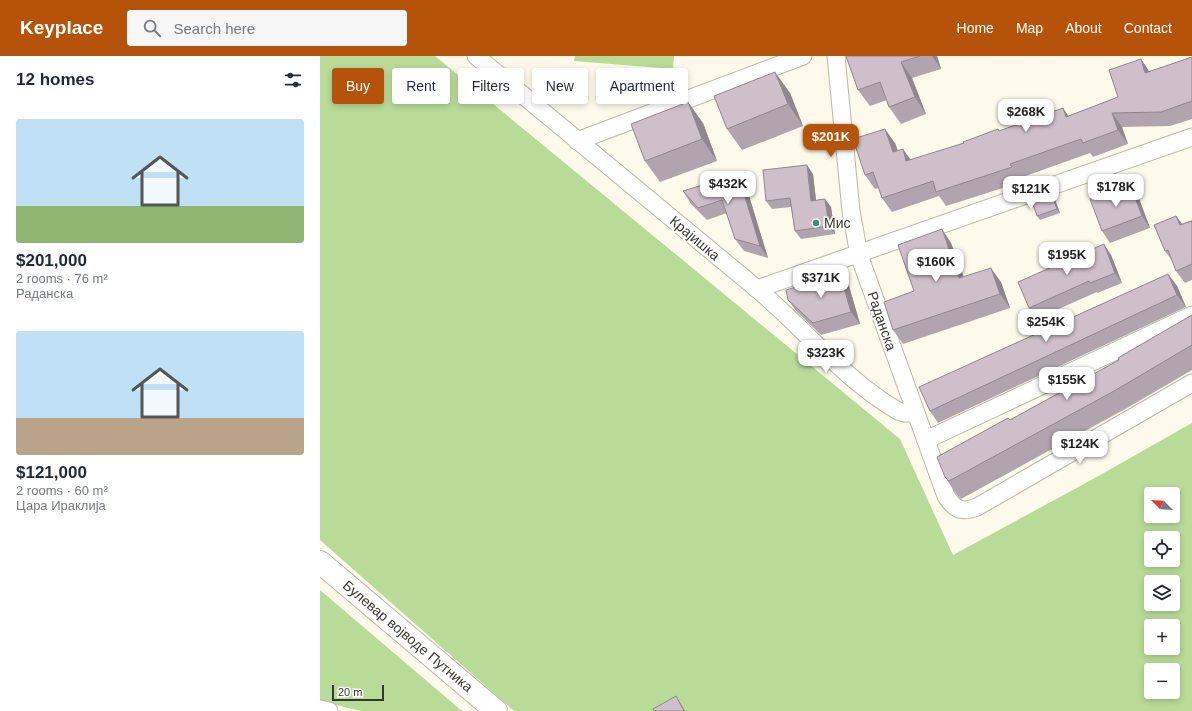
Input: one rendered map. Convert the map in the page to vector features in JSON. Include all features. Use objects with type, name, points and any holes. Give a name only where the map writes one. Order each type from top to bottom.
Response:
[{"type":"street","name":"Крајишка","points":[[476,56],[757,289],[830,359],[858,382],[898,411],[915,413]]},
{"type":"street","points":[[577,141],[803,56]]},
{"type":"street","name":"Раданска","points":[[836,56],[851,211],[859,255],[915,413],[946,496],[952,505],[959,510],[967,511],[977,507],[1192,383]]},
{"type":"street","points":[[757,289],[859,255],[1192,136]]},
{"type":"street","points":[[926,440],[1192,315]]},
{"type":"street","name":"Булевар војводе Путника","points":[[320,562],[496,711]]},
{"type":"street","points":[[320,709],[329,711]]},
{"type":"green space","points":[[320,56],[435,56],[450,68],[392,68],[392,104],[450,104],[450,68],[458,75],[458,104],[493,104],[900,439],[953,555],[1192,423],[1192,711],[514,711],[320,540]]},
{"type":"green space","points":[[575,56],[674,56],[673,68],[574,61]]},
{"type":"green space","points":[[320,590],[462,711],[361,711],[320,701]]},
{"type":"building","points":[[846,56],[920,56],[901,62],[915,97],[889,107],[880,82],[858,90]]},
{"type":"building","points":[[1192,57],[1192,101],[1161,112],[1112,113],[1118,130],[1083,143],[1081,139],[1010,164],[1012,167],[936,192],[933,181],[882,198],[873,172],[865,175],[853,139],[885,129],[893,152],[903,149],[906,161],[964,143],[963,142],[998,129],[999,131],[1063,108],[1066,117],[1118,97],[1109,70],[1141,59],[1145,73]]},
{"type":"building","points":[[775,72],[788,104],[727,129],[714,96]]},
{"type":"building","points":[[688,102],[702,139],[645,161],[631,124],[683,104],[688,104]]},
{"type":"building","points":[[807,165],[811,201],[825,199],[829,226],[795,231],[790,198],[766,201],[763,170]]},
{"type":"building","points":[[738,174],[760,246],[735,239],[722,200],[698,208],[683,191]]},
{"type":"building","points":[[1130,184],[1142,216],[1102,231],[1090,199]]},
{"type":"building","points":[[1051,193],[1057,209],[1037,216],[1032,201]]},
{"type":"building","points":[[1176,216],[1180,225],[1192,221],[1192,264],[1176,271],[1168,250],[1165,251],[1154,225]]},
{"type":"building","points":[[942,229],[959,278],[991,268],[1000,294],[893,330],[884,302],[914,291],[898,245]]},
{"type":"building","points":[[1104,244],[1115,273],[1090,283],[1089,281],[1029,308],[1018,282]]},
{"type":"building","points":[[840,274],[851,312],[813,323],[788,300],[786,290]]},
{"type":"building","points":[[1168,274],[1177,295],[930,411],[919,387]]},
{"type":"building","points":[[1192,315],[1192,345],[1114,391],[949,481],[945,477],[937,457],[1008,418],[1010,420],[1119,360],[1118,358]]},
{"type":"building","points":[[676,696],[684,711],[654,711],[653,709]]},
{"type":"place","name":"Мис","points":[[816,223]]}]
